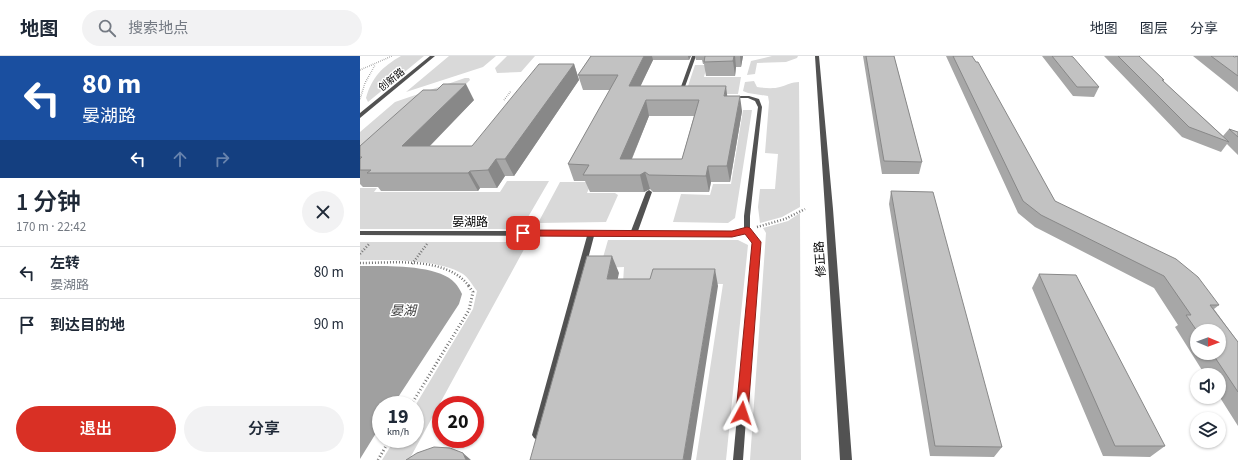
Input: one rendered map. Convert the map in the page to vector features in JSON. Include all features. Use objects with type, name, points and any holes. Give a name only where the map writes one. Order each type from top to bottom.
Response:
[{"type":"street","name":"修正路","points":[[817,56],[846,460]]},
{"type":"lane","name":"创新路","points":[[360,116],[433,56]]},
{"type":"lane","points":[[687,97],[679,97],[694,56]]},
{"type":"lane","points":[[726,97],[749,97],[757,100],[760,107],[747,216],[747,230],[756,242],[738,460]]},
{"type":"lane","points":[[634,234],[649,192]]},
{"type":"lane","name":"晏湖路","points":[[360,233],[732,234],[747,230]]},
{"type":"lane","points":[[534,445],[591,233]]},
{"type":"path","points":[[360,70],[375,65],[392,56]]},
{"type":"path","points":[[360,99],[365,83],[375,65]]},
{"type":"path","points":[[504,100],[510,91]]},
{"type":"path","points":[[747,230],[785,218],[805,209]]},
{"type":"path","points":[[412,264],[436,233]]},
{"type":"path","points":[[360,263],[412,264],[439,268],[460,276],[473,292],[469,310],[416,396]]},
{"type":"path","points":[[378,460],[385,448]]},
{"type":"shaded area","points":[[401,56],[424,56],[368,102],[366,98],[368,91],[375,78],[388,64]]},
{"type":"shaded area","points":[[449,56],[496,56],[483,67],[406,92]]},
{"type":"shaded area","points":[[507,56],[535,56],[521,72],[497,73],[495,68]]},
{"type":"shaded area","points":[[772,56],[798,56],[797,58],[786,62],[757,63],[755,74],[747,75],[751,61]]},
{"type":"shaded area","points":[[695,65],[707,65],[704,77],[741,77],[738,94],[693,94],[686,92]]},
{"type":"shaded area","points":[[465,78],[469,78],[470,80],[445,105],[360,173],[360,132],[395,102]]},
{"type":"shaded area","points":[[754,81],[757,87],[768,88],[777,88],[799,82],[800,207],[782,217],[760,223],[758,207],[760,189],[775,189],[778,154],[765,153],[769,102],[768,96],[743,91],[745,82]]},
{"type":"shaded area","points":[[743,110],[752,110],[735,218],[728,223],[673,222],[681,194],[710,195],[713,184],[731,184]]},
{"type":"shaded area","points":[[507,181],[549,181],[524,224],[514,229],[360,229],[360,188],[377,188],[374,192],[500,192]]},
{"type":"shaded area","points":[[560,182],[592,182],[587,193],[615,193],[618,195],[606,222],[538,223]]},
{"type":"shaded area","points":[[800,213],[801,460],[750,460],[766,233],[763,228],[788,221]]},
{"type":"shaded area","points":[[608,240],[738,240],[748,245],[726,460],[696,460],[723,284],[623,283],[624,267],[600,268]]},
{"type":"shaded area","points":[[360,242],[528,242],[444,396],[432,396],[432,418],[424,433],[424,396],[421,396],[473,309],[477,291],[465,275],[441,265],[413,261],[360,260]]},
{"type":"shaded area","points":[[389,448],[416,448],[409,460],[382,460]]},
{"type":"water","name":"晏湖","points":[[360,266],[410,267],[437,272],[447,277],[458,287],[462,294],[459,304],[399,396],[372,396],[372,440],[360,459]]},
{"type":"building","points":[[591,56],[644,56],[629,86],[726,86],[724,96],[740,96],[727,166],[708,166],[706,176],[649,175],[645,172],[640,175],[583,175],[589,165],[568,164],[618,75],[578,75]],"holes":[[[646,100],[699,100],[682,159],[620,159]]]},
{"type":"building","points":[[705,56],[734,56],[733,61],[704,62]]},
{"type":"building","points":[[866,56],[894,56],[922,162],[884,161]]},
{"type":"building","points":[[953,56],[972,56],[976,62],[978,62],[1055,201],[1176,259],[1198,277],[1219,305],[1210,305],[1224,324],[1192,324],[1186,315],[1191,315],[1164,276],[1041,215],[1023,201]]},
{"type":"building","points":[[1052,56],[1073,57],[1099,87],[1077,87]]},
{"type":"building","points":[[1118,56],[1139,56],[1164,80],[1162,80],[1229,142],[1189,127]]},
{"type":"building","points":[[1211,56],[1238,56],[1238,76]]},
{"type":"building","points":[[539,64],[574,64],[505,159],[496,159],[488,170],[470,171],[468,173],[367,173],[371,170],[360,170],[360,159],[362,157],[360,157],[360,146],[423,90],[437,90],[443,84],[466,84],[402,146],[472,146]]},
{"type":"building","points":[[1229,129],[1238,132],[1238,137]]},
{"type":"building","points":[[891,191],[933,192],[1002,447],[935,446]]},
{"type":"building","points":[[587,256],[612,256],[607,279],[650,279],[653,269],[715,269],[683,460],[530,460]]},
{"type":"building","points":[[1039,274],[1076,275],[1165,446],[1115,446]]},
{"type":"building","points":[[1226,326],[1238,342],[1238,392],[1226,374],[1226,368],[1222,368],[1217,360],[1226,360]]},
{"type":"building","points":[[432,448],[450,448],[463,453],[466,460],[406,460],[417,453]]},
{"type":"route","points":[[523,233],[732,234],[747,230],[756,242],[742,413]]}]
